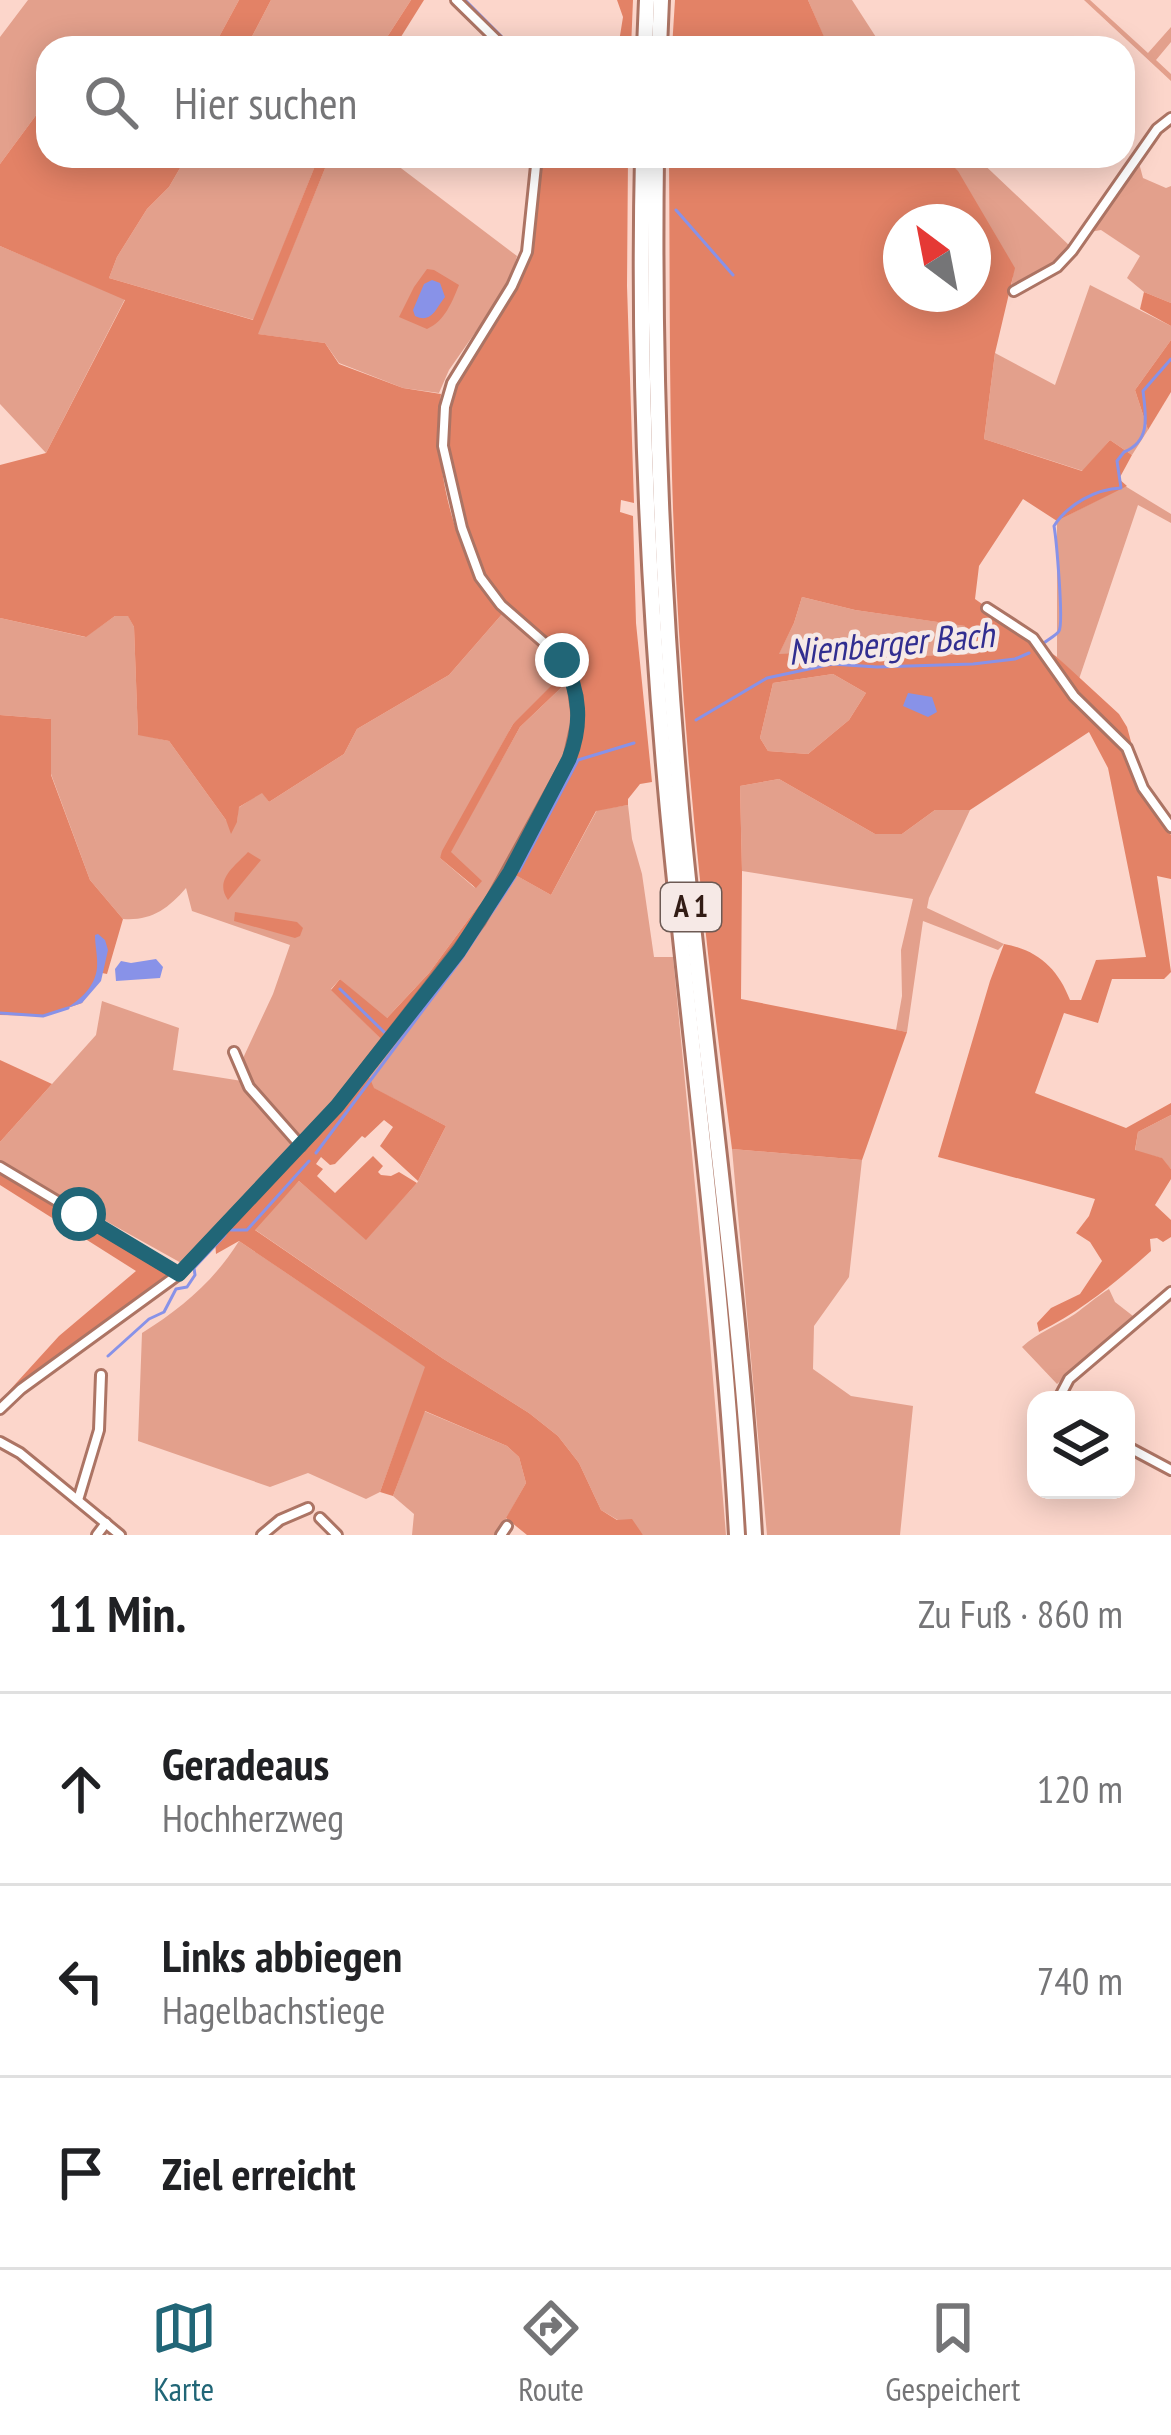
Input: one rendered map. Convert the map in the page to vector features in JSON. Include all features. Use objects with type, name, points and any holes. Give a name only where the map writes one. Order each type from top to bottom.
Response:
[{"type":"highway","points":[[646,36],[647,0]]},
{"type":"highway","points":[[660,36],[661,0]]},
{"type":"highway","name":"A 1","points":[[643,168],[643,311],[668,805],[713,1231],[737,1535]]},
{"type":"highway","name":"A 1","points":[[656,168],[655,517],[680,800],[742,1363],[754,1535]]},
{"type":"street","points":[[456,0],[493,36]]},
{"type":"street","points":[[1135,161],[1171,118]]},
{"type":"street","points":[[0,1408],[179,1274],[301,1146],[378,1056],[480,921],[574,747],[578,705],[568,670],[480,577],[462,528],[442,432],[452,383],[524,263],[536,168]]},
{"type":"street","points":[[1015,291],[1057,267],[1072,251],[1130,168]]},
{"type":"street","points":[[987,608],[1033,638],[1074,696],[1127,748],[1143,788],[1171,826]]},
{"type":"street","points":[[234,1052],[249,1087],[301,1146]]},
{"type":"street","points":[[0,1167],[179,1274]]},
{"type":"street","points":[[1063,1391],[1069,1379],[1171,1292]]},
{"type":"street","points":[[78,1500],[99,1430],[101,1376]]},
{"type":"street","points":[[0,1442],[120,1535]]},
{"type":"street","points":[[1135,1451],[1171,1470]]},
{"type":"street","points":[[262,1535],[280,1520],[308,1508]]},
{"type":"street","points":[[320,1519],[337,1535]]},
{"type":"street","points":[[97,1535],[106,1523]]},
{"type":"street","points":[[501,1535],[507,1526]]},
{"type":"shaded area","points":[[28,0],[239,0],[220,36],[36,36],[36,115],[0,164],[0,37]]},
{"type":"shaded area","points":[[239,0],[271,0],[252,36],[220,36]]},
{"type":"shaded area","points":[[271,0],[411,0],[388,36],[252,36]]},
{"type":"shaded area","points":[[411,0],[424,0],[402,36],[388,36]]},
{"type":"shaded area","points":[[617,0],[633,0],[632,36],[620,36],[623,17]]},
{"type":"shaded area","points":[[675,0],[808,0],[824,36],[673,36]]},
{"type":"shaded area","points":[[808,0],[852,0],[875,36],[823,36]]},
{"type":"shaded area","points":[[1084,0],[1090,0],[1129,36],[1123,36]]},
{"type":"shaded area","points":[[1171,27],[1171,42],[1156,60],[1171,74],[1171,81],[1135,47],[1135,41],[1148,53]]},
{"type":"shaded area","points":[[36,115],[36,168],[180,168],[147,209],[109,278],[253,320],[314,168],[325,168],[258,334],[325,343],[339,364],[403,388],[441,394],[440,449],[450,510],[472,568],[503,613],[449,675],[357,729],[344,754],[269,802],[262,793],[239,807],[231,834],[226,820],[169,741],[138,735],[134,627],[128,616],[115,616],[86,637],[0,618],[0,465],[46,453],[125,300],[0,246],[0,164]]},
{"type":"shaded area","points":[[1139,163],[1143,178],[1171,186],[1171,303],[1144,292],[1127,278],[1140,256],[1101,230],[1090,232]]},
{"type":"shaded area","points":[[180,168],[314,168],[254,320],[109,278],[147,209]]},
{"type":"shaded area","points":[[325,168],[401,168],[517,256],[509,284],[449,370],[439,393],[403,388],[339,363],[325,343],[257,334]]},
{"type":"shaded area","points":[[536,168],[628,168],[634,503],[621,500],[620,512],[633,516],[636,623],[652,782],[640,784],[628,805],[596,811],[551,895],[510,872],[569,759],[577,731],[568,670],[513,616],[474,567],[446,461],[449,393],[524,263]]},
{"type":"shaded area","points":[[669,168],[955,168],[977,204],[883,204],[883,312],[991,312],[991,227],[1015,268],[995,353],[984,439],[1082,471],[1110,440],[1132,455],[1119,479],[1127,486],[1057,521],[1023,499],[979,566],[975,599],[1057,657],[1119,714],[1127,727],[1133,749],[1127,750],[1139,785],[1171,835],[1171,879],[1157,876],[1171,972],[1164,979],[1112,979],[1098,1023],[1064,1013],[1035,1093],[1126,1128],[1171,1103],[1171,1115],[1138,1132],[1135,1150],[1162,1158],[1171,1169],[1171,1179],[1155,1205],[1171,1220],[1171,1237],[1163,1242],[1150,1239],[1151,1251],[1124,1274],[1039,1332],[1037,1323],[1051,1308],[1080,1294],[1102,1261],[1090,1242],[1076,1233],[1095,1199],[938,1157],[1004,944],[1045,963],[1070,1000],[1081,1000],[1096,960],[1146,957],[1108,768],[1089,732],[970,810],[935,810],[902,834],[875,834],[779,779],[740,786],[741,999],[907,1032],[862,1160],[732,1149],[702,897],[675,560]],"holes":[[[802,597],[965,626],[973,654],[779,654]],[[833,674],[866,693],[849,720],[808,754],[768,751],[760,738],[773,683]]]},
{"type":"shaded area","points":[[951,168],[988,168],[1071,247],[1011,288],[1014,268],[991,232],[991,204],[973,204]]},
{"type":"shaded area","points":[[0,246],[125,299],[46,453],[0,404]]},
{"type":"shaded area","points":[[427,269],[459,285],[443,316],[427,329],[399,317]]},
{"type":"shaded area","points":[[1090,285],[1171,326],[1171,340],[1135,390],[1148,430],[1132,455],[1110,440],[1083,471],[984,439],[995,353],[1055,385]]},
{"type":"shaded area","points":[[1144,292],[1171,303],[1171,326],[1140,309]]},
{"type":"shaded area","points":[[1171,340],[1171,392],[1148,430],[1135,390]]},
{"type":"shaded area","points":[[1125,486],[1171,514],[1171,523],[1138,505],[1079,679],[1057,657],[1057,521]]},
{"type":"shaded area","points":[[802,597],[966,626],[973,654],[876,657],[847,651],[778,655]]},
{"type":"shaded area","points":[[503,613],[559,663],[570,684],[576,712],[571,749],[490,895],[386,1019],[340,979],[331,989],[383,1041],[302,1138],[255,1091],[244,1070],[244,1056],[290,945],[192,911],[186,888],[158,912],[123,919],[90,880],[51,774],[51,719],[0,715],[0,618],[85,637],[115,616],[128,615],[134,627],[138,734],[169,741],[226,820],[237,822],[238,808],[262,792],[269,802],[344,754],[357,729],[449,675]],"holes":[[[564,685],[520,727],[450,852],[475,888],[440,858],[513,724]]]},
{"type":"shaded area","points":[[833,674],[866,693],[849,720],[808,754],[768,751],[760,738],[773,683]]},
{"type":"shaded area","points":[[560,677],[565,684],[520,727],[451,852],[482,881],[476,888],[440,858],[442,851],[513,724]]},
{"type":"shaded area","points":[[0,715],[51,719],[51,775],[90,880],[123,919],[107,974],[102,973],[82,1003],[43,1016],[0,1015]]},
{"type":"shaded area","points":[[779,779],[875,834],[902,834],[935,810],[970,810],[927,908],[1004,944],[998,950],[923,921],[907,1032],[896,1030],[902,996],[901,950],[913,899],[742,871],[740,786]]},
{"type":"shaded area","points":[[628,805],[654,957],[673,957],[726,1535],[643,1535],[601,1510],[579,1463],[558,1436],[254,1229],[299,1181],[366,1239],[417,1183],[446,1126],[373,1088],[368,1074],[473,935],[512,873],[551,895],[597,810]]},
{"type":"shaded area","points":[[248,852],[261,860],[228,900],[224,880]]},
{"type":"shaded area","points":[[489,895],[383,1041],[331,990],[340,979],[387,1018],[429,973]]},
{"type":"shaded area","points":[[235,912],[297,922],[303,928],[295,938],[234,921]]},
{"type":"shaded area","points":[[102,1001],[179,1028],[173,1070],[242,1081],[249,1096],[293,1147],[183,1264],[0,1162],[0,1142],[96,1035]]},
{"type":"shaded area","points":[[0,1060],[52,1084],[0,1142]]},
{"type":"shaded area","points":[[368,1074],[374,1088],[446,1126],[418,1181],[380,1146],[393,1127],[384,1120],[335,1164],[321,1157],[316,1164],[323,1169],[317,1176],[335,1193],[373,1156],[383,1166],[381,1175],[399,1172],[417,1183],[366,1240],[299,1181],[255,1230],[529,1413],[558,1436],[579,1463],[601,1510],[617,1520],[632,1519],[643,1535],[527,1535],[506,1518],[526,1483],[519,1457],[507,1446],[425,1411],[393,1496],[380,1492],[425,1367],[239,1241],[216,1254],[215,1241]]},
{"type":"shaded area","points":[[1171,1115],[1171,1169],[1161,1158],[1135,1151],[1138,1132]]},
{"type":"shaded area","points":[[732,1149],[862,1160],[849,1277],[814,1326],[813,1369],[851,1396],[913,1406],[900,1535],[767,1535]]},
{"type":"shaded area","points":[[0,1174],[167,1270],[168,1276],[8,1392],[59,1336],[136,1271],[0,1185]]},
{"type":"shaded area","points":[[239,1241],[426,1367],[380,1492],[366,1499],[308,1473],[270,1487],[138,1441],[142,1333],[196,1293]]},
{"type":"shaded area","points":[[1109,1289],[1115,1302],[1133,1316],[1057,1384],[1022,1347]]},
{"type":"shaded area","points":[[424,1411],[507,1446],[519,1457],[526,1483],[497,1535],[412,1535],[414,1514],[393,1496]]},
{"type":"water","points":[[440,283],[445,297],[430,316],[415,316],[424,284]]},
{"type":"water","points":[[908,693],[932,697],[937,712],[928,717],[903,706]]},
{"type":"water","points":[[98,934],[108,950],[101,981],[82,1003],[65,1009],[81,997],[96,975]]},
{"type":"water","points":[[156,959],[163,967],[160,978],[116,981],[115,969],[121,961]]},
{"type":"waterway","points":[[465,0],[501,36]]},
{"type":"waterway","points":[[676,210],[733,275]]},
{"type":"waterway","name":"Nienberger Bach","points":[[1044,643],[1060,625],[1054,526],[1083,499],[1121,488],[1117,461],[1143,434],[1143,391],[1171,359]]},
{"type":"waterway","name":"Nienberger Bach","points":[[696,720],[767,678],[832,664],[973,664],[1029,653]]},
{"type":"waterway","name":"Nienberger Bach","points":[[519,871],[578,760],[634,743]]},
{"type":"waterway","name":"Nienberger Bach","points":[[316,1153],[462,958],[515,877]]},
{"type":"waterway","points":[[340,989],[385,1033]]},
{"type":"waterway","points":[[0,1013],[43,1016],[68,1008]]},
{"type":"waterway","name":"Nienberger Bach","points":[[231,1230],[247,1230],[309,1161]]},
{"type":"waterway","name":"Nienberger Bach","points":[[108,1356],[149,1319],[164,1312],[176,1289],[187,1287],[194,1268],[225,1235]]},
{"type":"route","points":[[79,1214],[179,1274],[337,1106],[480,921],[569,759],[578,705],[562,660]]}]
